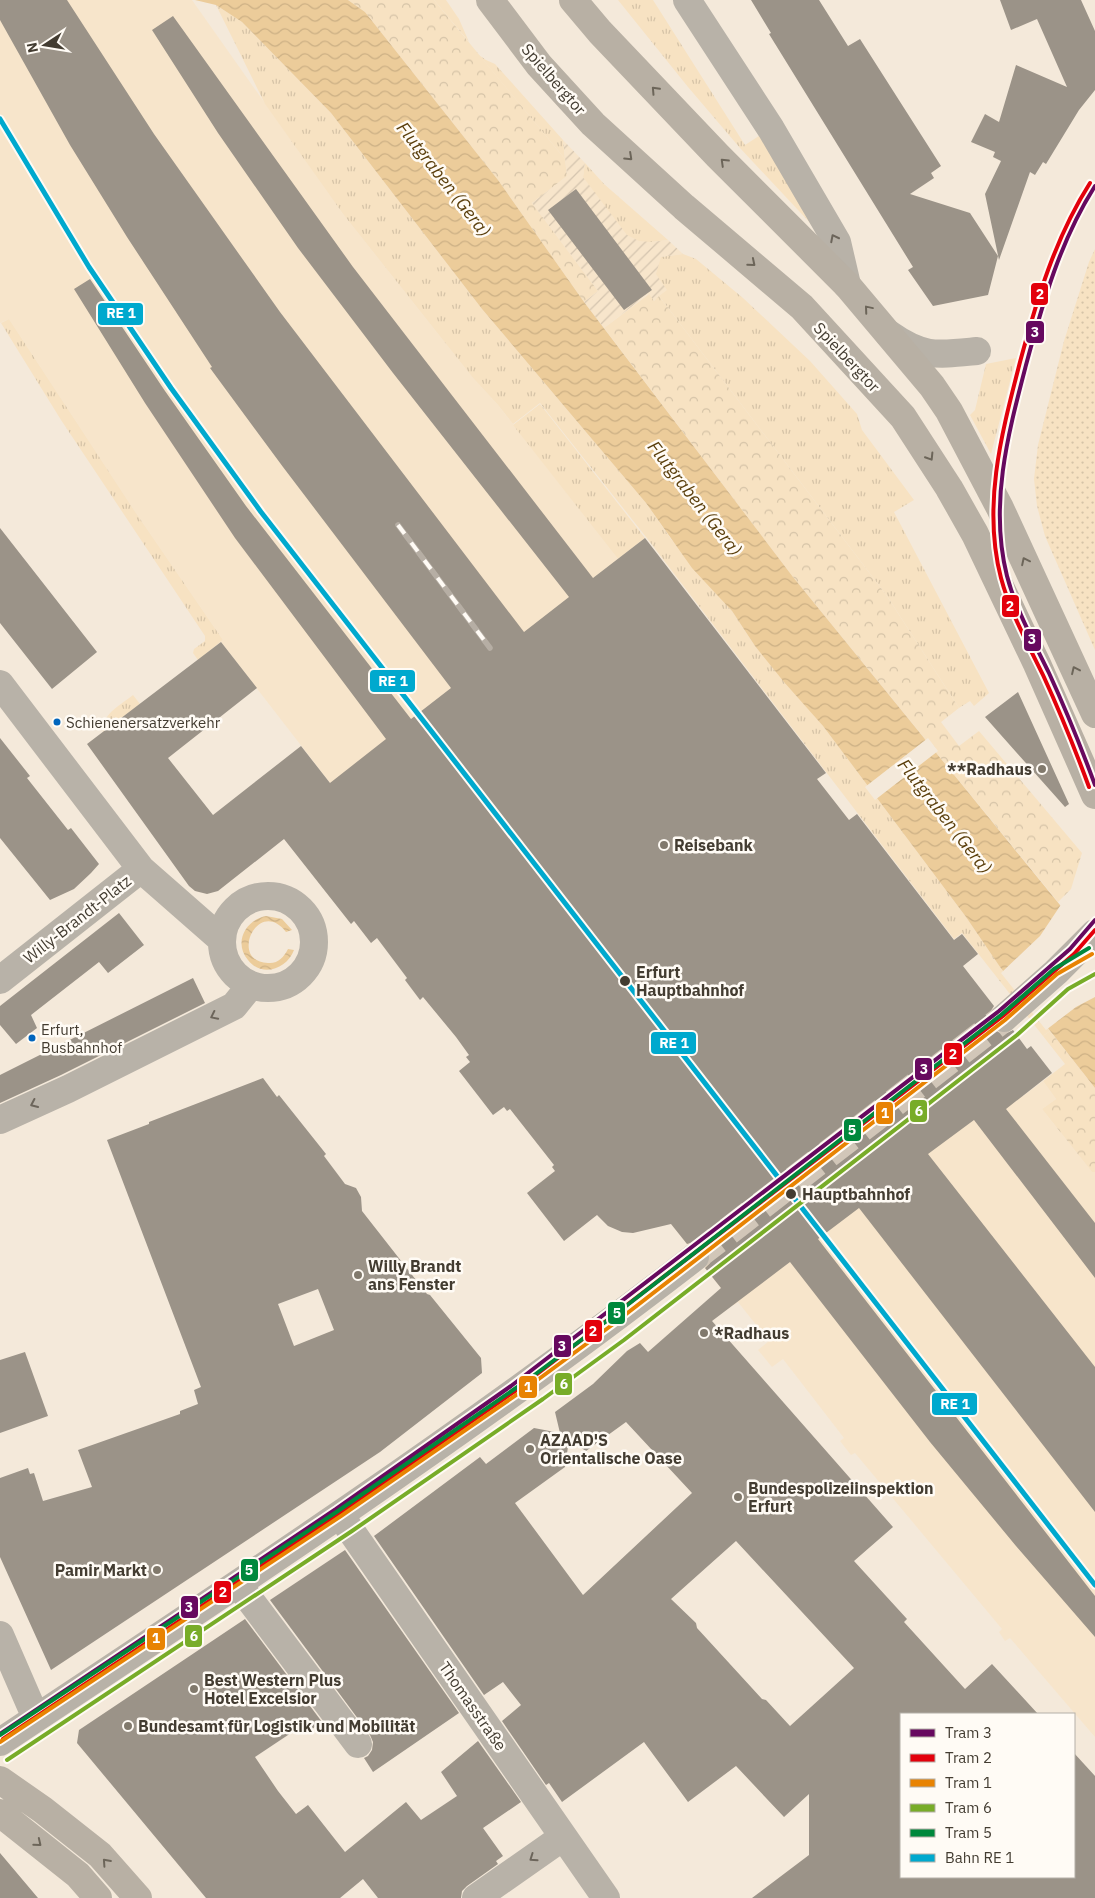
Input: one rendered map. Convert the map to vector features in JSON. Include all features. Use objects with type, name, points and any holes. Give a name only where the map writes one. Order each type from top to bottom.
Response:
[{"type":"main road","name":"Spielbergtor","points":[[490,0],[539,65],[593,124],[684,207],[802,307],[903,417],[949,488],[975,534],[1017,621],[1095,795]]},
{"type":"main road","points":[[573,0],[600,32],[718,156],[847,285],[932,386],[949,411],[1000,508],[1095,714]]},
{"type":"main road","points":[[0,1780],[43,1810],[100,1855],[138,1898]]},
{"type":"main road","points":[[0,1813],[78,1875],[98,1898]]},
{"type":"street","points":[[687,0],[771,129],[837,242],[847,285]]},
{"type":"street","points":[[888,333],[914,349],[928,354],[977,351]]},
{"type":"street","points":[[0,684],[141,869]]},
{"type":"street","name":"Willy-Brandt-Platz","points":[[0,980],[141,869],[222,940]]},
{"type":"street","points":[[257,897],[282,898],[299,907],[311,924],[315,939],[313,955],[306,970],[290,983],[271,989],[251,985],[235,975],[225,959],[222,940],[226,923],[236,909],[257,897]]},
{"type":"street","points":[[1004,1018],[1056,972],[1095,933]]},
{"type":"street","points":[[1056,972],[1077,964],[1095,952]]},
{"type":"street","points":[[0,1120],[68,1089],[234,1006],[251,985]]},
{"type":"street","points":[[0,1742],[340,1515],[522,1388],[607,1326],[696,1257]]},
{"type":"street","name":"Thomasstraße","points":[[340,1515],[606,1898]]},
{"type":"street","points":[[238,1584],[358,1744]]},
{"type":"street","points":[[0,1635],[36,1718]]},
{"type":"street","points":[[476,1898],[563,1837]]},
{"type":"shaded area","points":[[0,0],[192,0],[343,214],[473,378],[498,405],[618,559],[1023,1096],[1043,1081],[1056,1099],[1042,1109],[1092,1172],[1095,1172],[1095,1737],[1010,1638],[1005,1641],[999,1632],[1002,1629],[855,1453],[851,1455],[840,1441],[844,1438],[783,1359],[772,1367],[758,1350],[769,1341],[738,1302],[734,1305],[221,642],[223,640],[134,510],[9,319],[0,323]]},
{"type":"shaded area","points":[[563,140],[585,163],[583,177],[651,242],[668,240],[683,254],[661,257],[668,290],[654,301],[648,294],[604,328],[584,302],[598,291],[532,203],[567,176]]},
{"type":"green space","points":[[348,0],[434,0],[565,159],[567,176],[532,203],[598,291],[584,302],[498,180],[365,12]]},
{"type":"green space","points":[[434,0],[446,0],[459,19],[469,42]]},
{"type":"green space","points":[[618,0],[653,0],[745,145],[762,134],[813,226],[740,148]]},
{"type":"green space","points":[[216,5],[242,22],[331,113],[482,309],[646,503],[671,539],[732,611],[755,646],[823,726],[966,917],[1000,967],[1050,1031],[1043,1036],[962,933],[954,939],[646,537],[540,403],[513,424],[473,378],[343,214],[265,104]]},
{"type":"green space","points":[[479,55],[495,64],[563,140],[565,159]]},
{"type":"green space","points":[[585,163],[604,184],[668,240],[639,241],[627,235],[583,177]]},
{"type":"green space","points":[[1095,249],[1095,650],[1045,536],[1037,506],[1034,479],[1038,445],[1064,341],[1089,262]]},
{"type":"green space","points":[[683,254],[696,259],[743,298],[810,361],[857,414],[862,430],[914,500],[894,512],[989,693],[974,706],[970,701],[959,708],[887,596],[659,296],[667,290],[656,274],[661,257]]},
{"type":"green space","points":[[649,294],[654,301],[659,296],[887,596],[959,708],[941,722],[959,746],[979,731],[1082,853],[1071,889],[1058,902],[793,577],[604,328]]},
{"type":"green space","points":[[9,319],[134,510],[223,640],[198,660],[193,653],[194,649],[205,641],[205,636],[61,420],[1,323]]},
{"type":"green space","points":[[1016,358],[991,454],[970,415],[975,410],[986,364]]},
{"type":"green space","points":[[540,404],[645,538],[618,559],[513,425]]},
{"type":"green space","points":[[133,695],[140,704],[103,732],[103,726],[108,715]]},
{"type":"green space","points":[[1050,1031],[1095,1088],[1095,1172],[1092,1172],[1042,1109],[1056,1099],[1043,1081],[1065,1064],[1043,1036]]},
{"type":"water","name":"Flutgraben (Gera)","points":[[195,0],[348,0],[365,12],[498,180],[584,302],[793,577],[1095,948],[1095,1088],[1000,967],[966,917],[823,726],[755,646],[732,611],[692,568],[646,503],[482,309],[331,113],[242,22],[216,5]]},
{"type":"water","points":[[266,916],[282,919],[292,930],[286,932],[276,923],[266,922],[257,926],[249,943],[250,953],[256,960],[272,963],[285,955],[288,949],[294,950],[286,962],[274,969],[267,970],[254,966],[248,960],[242,946],[242,939],[248,927],[259,918]]},
{"type":"pier","points":[[928,738],[938,751],[875,800],[865,787]]},
{"type":"pier","points":[[1062,903],[1095,944],[1095,997],[1076,1007],[1046,1030],[1001,973],[1040,936]]},
{"type":"building","points":[[0,0],[67,0],[154,134],[280,312],[524,632],[569,597],[393,373],[298,248],[218,133],[152,30],[173,16],[353,267],[593,578],[645,538],[826,773],[817,779],[849,820],[857,814],[954,940],[962,934],[978,954],[963,966],[994,1006],[989,1014],[992,1028],[1000,1033],[1007,1033],[1013,1030],[1027,1049],[1031,1046],[1052,1073],[1006,1109],[1095,1223],[1095,1278],[974,1120],[928,1154],[1095,1367],[1095,1512],[859,1208],[818,1239],[1095,1596],[1095,1637],[1016,1546],[930,1442],[790,1262],[712,1321],[893,1527],[854,1561],[907,1619],[904,1622],[965,1689],[992,1664],[1037,1713],[900,1713],[900,1878],[1075,1878],[1075,1754],[1095,1776],[1095,1898],[752,1898],[809,1855],[809,1794],[784,1817],[736,1766],[688,1802],[644,1742],[562,1802],[549,1783],[546,1785],[502,1721],[521,1705],[503,1682],[484,1695],[374,1536],[480,1457],[486,1464],[534,1428],[560,1433],[555,1412],[593,1384],[627,1351],[640,1343],[648,1352],[721,1288],[705,1268],[710,1263],[707,1247],[701,1242],[687,1244],[671,1224],[633,1233],[622,1232],[608,1226],[597,1215],[564,1241],[527,1193],[555,1171],[552,1167],[554,1165],[510,1109],[507,1111],[504,1107],[493,1115],[459,1071],[470,1062],[466,1057],[469,1055],[456,1037],[423,997],[420,1000],[405,980],[407,978],[377,938],[371,943],[354,921],[351,924],[284,839],[218,891],[207,894],[195,891],[189,886],[87,744],[221,642],[257,688],[168,758],[213,815],[301,746],[330,783],[386,739],[235,538],[145,403],[74,289],[90,279],[165,391],[246,506],[411,719],[451,688],[210,368],[212,367],[127,237],[70,145],[0,20]],"holes":[[[626,1422],[692,1493],[583,1595],[515,1503],[565,1467],[569,1440],[586,1451]],[[736,1541],[854,1668],[790,1726],[766,1700],[762,1699],[697,1628],[696,1623],[671,1599]]]},
{"type":"building","points":[[751,0],[819,0],[848,46],[860,39],[941,166],[931,173],[934,178],[910,194],[970,213],[998,256],[988,295],[933,306],[908,270],[913,267],[769,34],[771,33]]},
{"type":"building","points":[[1000,0],[1081,0],[1095,31],[1095,90],[1079,110],[1046,164],[1043,162],[1035,175],[1030,172],[999,260],[985,194],[1001,161],[993,157],[995,152],[971,142],[985,114],[999,122],[1016,65],[1067,87],[1037,19],[1011,30]]},
{"type":"building","points":[[576,189],[652,290],[624,310],[548,210]]},
{"type":"building","points":[[0,528],[97,652],[52,689],[0,623]]},
{"type":"building","name":"**Radhaus","points":[[1018,692],[1069,804],[1065,807],[985,717]]},
{"type":"building","points":[[0,738],[30,776],[27,778],[68,830],[71,828],[99,864],[74,889],[50,900],[0,838]]},
{"type":"building","points":[[119,913],[144,945],[108,973],[99,962],[31,1015],[37,1028],[16,1044],[0,1025],[0,1006]]},
{"type":"building","points":[[193,978],[205,1003],[61,1075],[0,1103],[0,1075]]},
{"type":"building","points":[[263,1078],[326,1154],[324,1156],[345,1184],[356,1188],[361,1197],[362,1211],[427,1294],[430,1295],[481,1358],[482,1373],[380,1452],[51,1670],[0,1557],[0,1478],[28,1468],[30,1474],[34,1473],[43,1501],[92,1487],[78,1450],[180,1414],[180,1411],[198,1404],[194,1390],[201,1387],[107,1140],[149,1124],[149,1122]],"holes":[[[318,1289],[334,1330],[294,1346],[278,1304]]]},
{"type":"building","points":[[25,1352],[48,1416],[0,1433],[0,1360]]},
{"type":"building","points":[[345,1550],[459,1713],[373,1772],[364,1758],[372,1750],[373,1742],[370,1735],[270,1600]]},
{"type":"building","points":[[245,1619],[322,1722],[305,1734],[300,1727],[255,1757],[296,1814],[308,1805],[345,1852],[406,1802],[421,1820],[457,1796],[441,1772],[478,1741],[521,1802],[483,1828],[503,1856],[496,1861],[498,1864],[462,1891],[461,1898],[378,1898],[363,1879],[340,1898],[206,1898],[77,1743],[79,1730]]},
{"type":"building","points":[[0,1853],[38,1898],[0,1898]]},
{"type":"tunnel","points":[[695,1257],[1004,1018]]},
{"type":"railway","points":[[398,525],[490,648]]},
{"type":"tram line","name":"2","points":[[1089,787],[1043,675],[1009,603],[1001,578],[993,523],[994,496],[1001,442],[1026,338],[1040,292],[1057,247],[1090,183]]},
{"type":"tram line","name":"3","points":[[1095,186],[1062,250],[1046,295],[1032,341],[1007,443],[1000,496],[1002,549],[1007,576],[1015,601],[1049,673],[1095,785]]},
{"type":"tram line","name":"3","points":[[0,1734],[336,1509],[511,1386],[999,1011],[1070,949],[1095,920]]},
{"type":"tram line","name":"2","points":[[3,1739],[339,1514],[515,1391],[1003,1016],[1074,954],[1095,930]]},
{"type":"tram line","name":"5","points":[[0,1735],[338,1511],[529,1379],[608,1320],[1001,1015],[1054,969],[1089,948]]},
{"type":"tram line","name":"1","points":[[0,1742],[341,1516],[532,1384],[612,1325],[1005,1020],[1057,974],[1092,954]]},
{"type":"tram line","name":"6","points":[[7,1760],[352,1531],[543,1399],[624,1340],[1017,1035],[1068,989],[1095,974]]},
{"type":"transit line","points":[[0,119],[89,267],[171,388],[261,512],[1095,1585]]},
{"type":"place","name":"Schienenersatzverkehr","points":[[57,722]]},
{"type":"place","name":"**Radhaus","points":[[1042,769]]},
{"type":"place","name":"Reisebank","points":[[664,845]]},
{"type":"place","name":"Erfurt Hauptbahnhof","points":[[625,981]]},
{"type":"place","name":"Erfurt, Busbahnhof","points":[[32,1038]]},
{"type":"place","name":"Hauptbahnhof","points":[[791,1194]]},
{"type":"place","name":"Willy Brandt ans Fenster","points":[[358,1275]]},
{"type":"place","name":"*Radhaus","points":[[704,1333]]},
{"type":"place","name":"AZAAD'S Orientalische Oase","points":[[530,1449]]},
{"type":"place","name":"Bundespolizeiinspektion Erfurt","points":[[738,1497]]},
{"type":"place","name":"Pamir Markt","points":[[157,1570]]},
{"type":"place","name":"Best Western Plus Hotel Excelsior","points":[[194,1689]]},
{"type":"place","name":"Bundesamt für Logistik und Mobilität","points":[[128,1726]]}]
